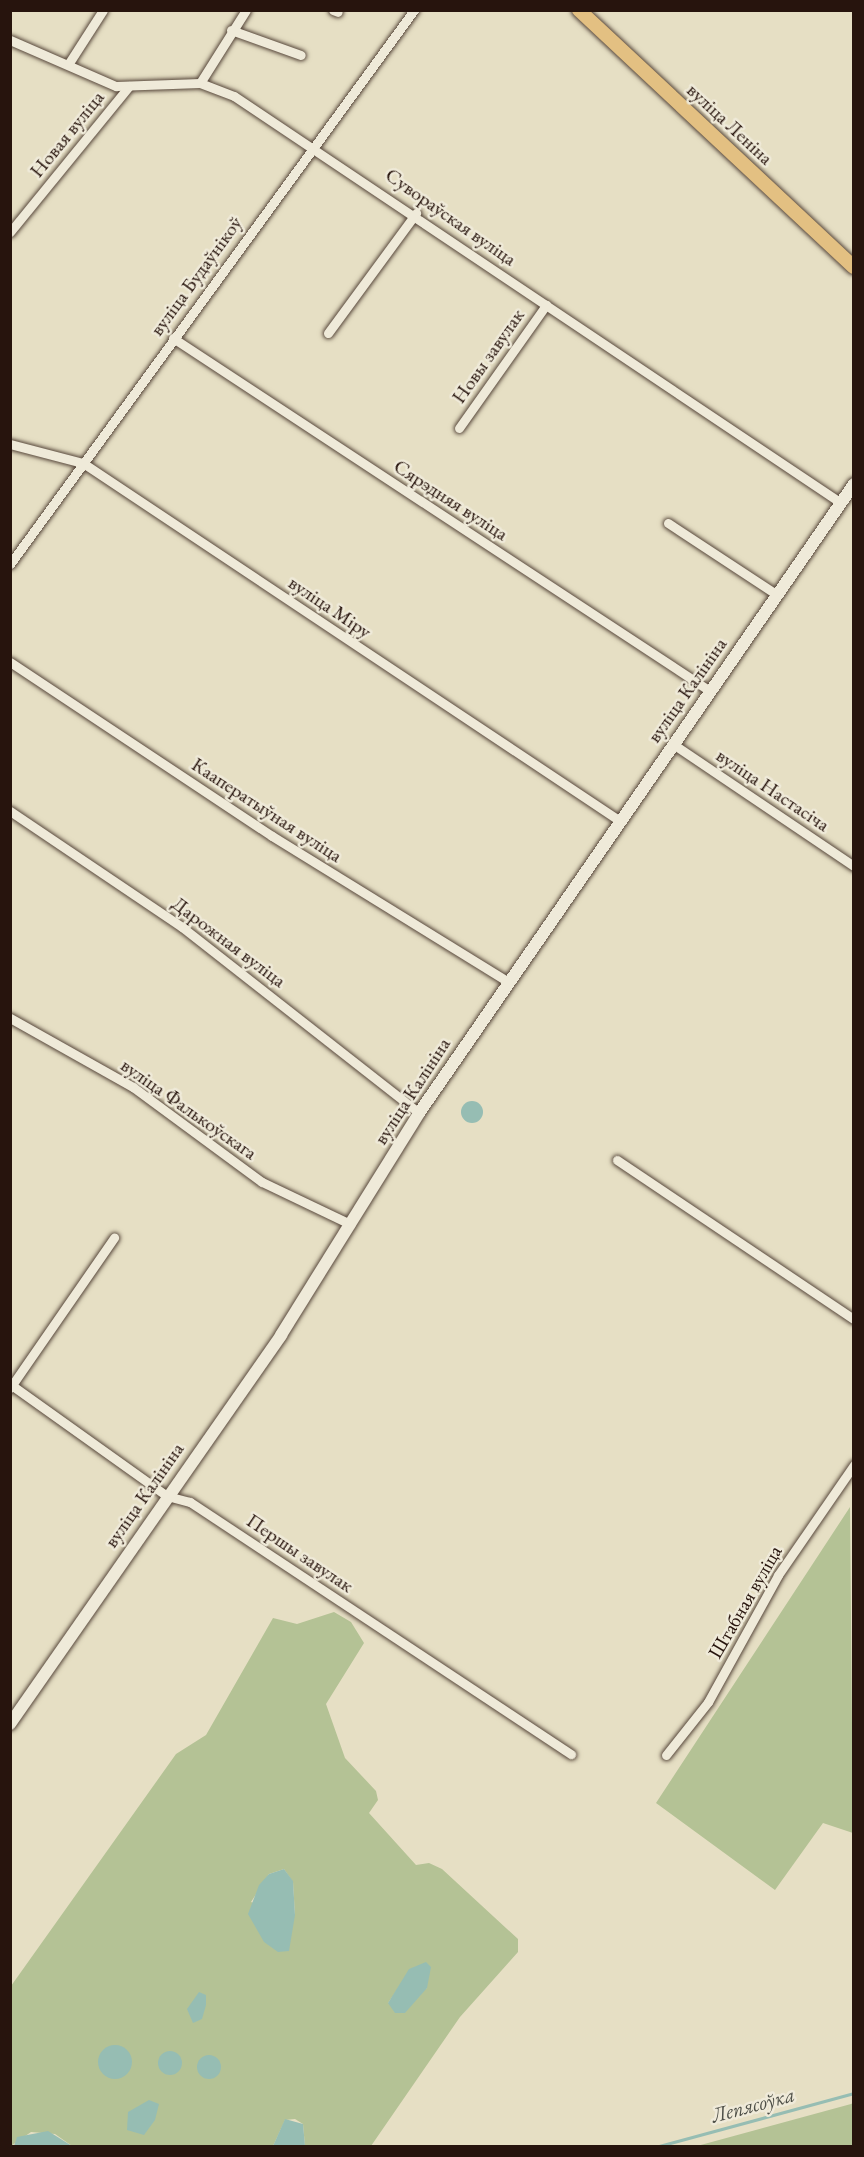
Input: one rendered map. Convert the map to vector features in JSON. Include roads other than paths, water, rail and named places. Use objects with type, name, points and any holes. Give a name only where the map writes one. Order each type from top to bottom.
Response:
[{"type":"main road","name":"вуліца Леніна","points":[[579,10],[854,267]]},
{"type":"street","points":[[69,63],[103,10]]},
{"type":"street","points":[[200,83],[231,30],[246,10]]},
{"type":"street","name":"вуліца Будаўнікоў","points":[[10,564],[172,338],[414,10]]},
{"type":"street","points":[[231,30],[302,55]]},
{"type":"street","name":"Сувораўская вуліца","points":[[10,40],[69,63],[104,82],[129,86],[200,83],[234,96],[416,213],[546,305],[841,503]]},
{"type":"street","name":"Новая вуліца","points":[[10,232],[129,86]]},
{"type":"street","points":[[328,333],[416,213]]},
{"type":"street","name":"Новы завулак","points":[[459,428],[546,305]]},
{"type":"street","name":"Сярэдняя вуліца","points":[[172,338],[710,692]]},
{"type":"street","name":"вуліца Міру","points":[[10,444],[83,463],[620,821]]},
{"type":"street","name":"вуліца Калініна","points":[[10,1724],[280,1335],[419,1113],[508,982],[854,484]]},
{"type":"street","points":[[668,523],[777,595]]},
{"type":"street","name":"Кааператыўная вуліца","points":[[10,662],[272,836],[508,982]]},
{"type":"street","name":"вуліца Настасіча","points":[[673,744],[854,866]]},
{"type":"street","name":"Дарожная вуліца","points":[[10,811],[182,927],[419,1113]]},
{"type":"street","name":"вуліца Фалькоўскага","points":[[10,1018],[133,1088],[262,1182],[350,1224]]},
{"type":"street","points":[[617,1160],[854,1319]]},
{"type":"street","points":[[11,1385],[114,1238]]},
{"type":"street","name":"Першы завулак","points":[[11,1385],[167,1496],[190,1502],[570,1754]]},
{"type":"street","name":"Штабная вуліца","points":[[666,1755],[708,1702],[778,1575],[854,1465]]},
{"type":"water","points":[[472,1101],[482,1108],[483,1112],[476,1122],[472,1123],[462,1116],[461,1112],[468,1102]]},
{"type":"water","points":[[284,1869],[293,1881],[295,1915],[289,1951],[278,1952],[264,1942],[248,1914],[259,1885],[269,1874]]},
{"type":"water","points":[[426,1962],[431,1967],[427,1988],[405,2013],[395,2013],[388,2003],[409,1969]]},
{"type":"water","points":[[199,1992],[206,1995],[206,2005],[202,2019],[193,2023],[187,2009]]},
{"type":"water","points":[[115,2045],[127,2050],[132,2062],[127,2074],[115,2079],[103,2074],[98,2062],[103,2050]]},
{"type":"water","points":[[170,2051],[179,2054],[182,2063],[179,2072],[170,2075],[161,2072],[158,2063],[161,2054]]},
{"type":"water","points":[[209,2055],[214,2056],[220,2062],[220,2072],[214,2078],[209,2079],[204,2078],[198,2072],[197,2067],[198,2062],[204,2056]]},
{"type":"water","points":[[149,2100],[159,2104],[155,2120],[144,2135],[127,2130],[128,2112]]},
{"type":"water","points":[[285,2119],[303,2124],[305,2146],[273,2146]]},
{"type":"water","points":[[48,2131],[72,2146],[14,2146],[17,2137]]},
{"type":"waterway","name":"Лепясоўка","points":[[659,2146],[854,2093]]}]
